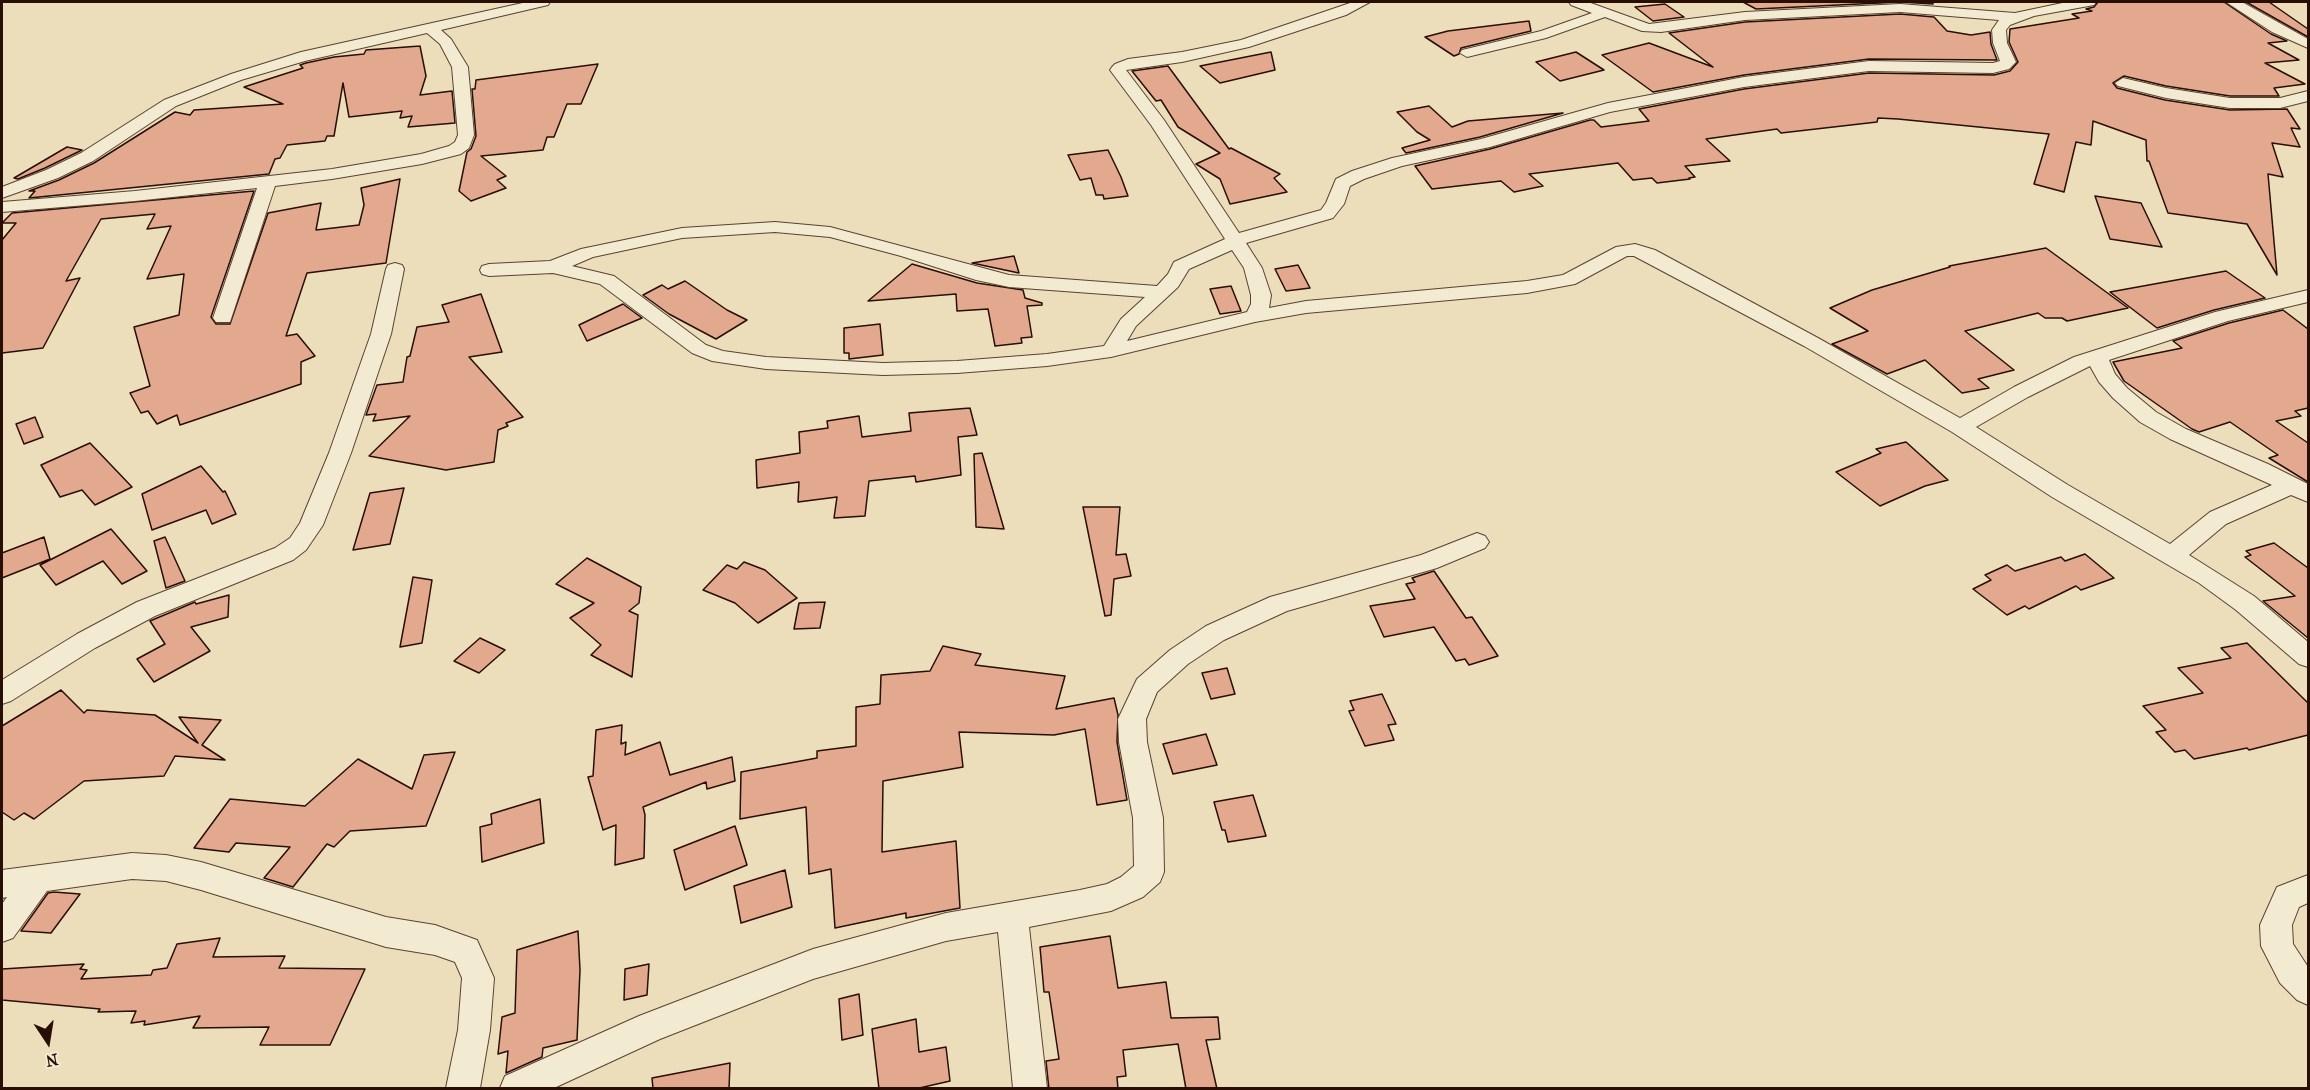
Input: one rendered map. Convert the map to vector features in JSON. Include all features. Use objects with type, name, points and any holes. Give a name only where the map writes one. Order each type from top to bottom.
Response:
[{"type":"street","points":[[2,204],[52,174],[87,157],[170,102],[236,77],[301,57],[543,2]]},
{"type":"street","points":[[1255,315],[1261,304],[1258,280],[1236,240],[1201,191],[1158,123],[1120,74],[1120,67],[1244,44],[1341,12],[1363,2]]},
{"type":"street","points":[[1576,2],[1647,28],[1745,16],[1900,8],[2016,17]]},
{"type":"street","points":[[1994,2],[2016,17]]},
{"type":"street","points":[[1111,351],[1128,323],[1177,277],[1180,266],[1236,240],[1264,230],[1327,214],[1335,204],[1342,183],[1358,174],[1398,162],[1484,143],[1608,108],[1744,82],[1869,66],[1993,68],[2004,66],[2008,62],[2000,43],[1999,30],[2006,22],[2016,17],[2089,2]]},
{"type":"street","points":[[2233,2],[2277,29],[2308,44]]},
{"type":"street","points":[[1731,4],[1745,16]]},
{"type":"street","points":[[1467,53],[1546,34],[1604,13]]},
{"type":"street","points":[[2,204],[268,181],[445,154],[463,144],[466,135],[460,67],[446,42],[430,28]]},
{"type":"street","points":[[2123,82],[2166,93],[2230,103],[2280,103],[2308,96]]},
{"type":"street","points":[[223,318],[246,242],[268,181]]},
{"type":"street","points":[[553,267],[588,253],[682,233],[775,227],[830,232],[983,276],[1009,281],[1162,292]]},
{"type":"street","points":[[489,270],[553,267],[607,280],[699,349],[719,357],[743,361],[883,369],[957,367],[1047,360],[1111,351],[1255,315],[1306,307],[1527,287],[1568,280],[1623,251],[1635,250],[1648,254],[1811,342],[1960,427],[2060,491],[2174,556],[2245,603],[2308,657]]},
{"type":"street","points":[[2,693],[86,641],[146,609],[274,558],[298,544],[311,525],[340,453],[381,334],[395,269]]},
{"type":"street","points":[[1960,427],[2020,392],[2098,357],[2222,316],[2308,296]]},
{"type":"street","points":[[2098,357],[2098,364],[2106,377],[2120,393],[2148,417],[2188,439],[2301,490]]},
{"type":"street","points":[[2174,556],[2184,544],[2218,518],[2301,490]]},
{"type":"street","points":[[517,1089],[651,1027],[813,964],[946,927],[1111,897],[1132,887],[1149,872],[1148,818],[1133,742],[1132,719],[1146,686],[1179,657],[1215,633],[1279,604],[1406,569],[1477,542]]},
{"type":"street","points":[[2,884],[40,877],[132,867],[166,868],[201,876],[386,932],[435,940],[466,951],[478,978],[474,1030],[463,1089]]},
{"type":"street","points":[[2,928],[40,877]]},
{"type":"street","points":[[2308,888],[2288,897],[2276,925],[2277,946],[2291,972],[2308,989]]},
{"type":"street","points":[[1012,916],[1030,1089]]},
{"type":"building","points":[[1743,2],[1900,2],[1756,9]]},
{"type":"building","points":[[1900,2],[1933,2],[1933,4]]},
{"type":"building","points":[[2098,2],[2224,2],[2271,34],[2287,41],[2268,43],[2299,60],[2265,63],[2305,84],[2274,88],[2279,96],[2230,96],[2166,86],[2124,76],[2113,83],[2117,88],[2165,100],[2230,110],[2287,109],[2300,129],[2291,128],[2300,147],[2272,143],[2283,177],[2268,174],[2277,275],[2247,224],[2168,213],[2149,161],[2147,161],[2146,140],[2093,121],[2091,145],[2076,142],[2064,192],[2034,184],[2049,134],[1878,118],[1877,122],[1781,133],[1777,129],[1706,139],[1730,161],[1685,166],[1695,177],[1657,183],[1652,178],[1633,180],[1618,163],[1529,174],[1543,186],[1514,192],[1501,181],[1432,189],[1415,166],[1490,149],[1590,120],[1594,120],[1601,127],[1649,121],[1639,109],[1744,89],[1869,73],[1994,75],[2010,71],[2018,62],[2009,42],[2010,29],[2079,18],[2072,14],[2092,11],[2086,9],[2094,7]]},
{"type":"building","points":[[2246,2],[2269,2],[2308,29],[2308,37]]},
{"type":"building","points":[[1665,4],[1684,17],[1653,21],[1635,7]]},
{"type":"building","points":[[1900,14],[1934,17],[1947,31],[1971,35],[1990,32],[1991,44],[1997,60],[1869,59],[1744,75],[1653,92],[1602,55],[1649,43],[1713,67],[1669,33],[1745,22]]},
{"type":"building","points":[[1529,21],[1531,31],[1461,48],[1459,54],[1454,56],[1425,37],[1448,31]]},
{"type":"building","points":[[420,46],[426,76],[420,95],[452,91],[455,123],[408,127],[412,116],[400,118],[402,111],[349,117],[343,83],[334,136],[327,136],[325,141],[287,145],[280,158],[275,159],[269,174],[29,198],[35,191],[29,191],[94,163],[175,112],[190,115],[194,110],[283,104],[244,87],[303,68],[300,65],[306,63],[364,54],[366,50]]},
{"type":"building","points":[[1271,52],[1275,70],[1220,83],[1200,66]]},
{"type":"building","points":[[1576,52],[1604,70],[1560,81],[1536,62]]},
{"type":"building","points":[[598,64],[581,104],[567,104],[554,137],[547,137],[543,150],[481,156],[506,176],[497,180],[506,188],[471,201],[459,191],[467,152],[471,149],[476,136],[472,89],[475,89],[476,80]]},
{"type":"building","points":[[1168,66],[1229,149],[1280,174],[1274,178],[1287,192],[1230,204],[1220,179],[1196,164],[1220,153],[1178,127],[1161,100],[1156,101],[1132,71]]},
{"type":"building","points":[[1429,106],[1452,127],[1468,121],[1563,113],[1480,137],[1406,153],[1402,148],[1430,140],[1417,132],[1397,112]]},
{"type":"building","points":[[67,147],[82,150],[45,168],[18,179],[14,178]]},
{"type":"building","points":[[1108,150],[1128,196],[1104,199],[1103,195],[1096,195],[1091,178],[1080,180],[1068,155]]},
{"type":"building","points":[[400,179],[386,263],[307,273],[286,336],[297,334],[315,356],[301,362],[301,384],[180,425],[177,415],[157,424],[148,411],[141,413],[130,393],[150,386],[134,327],[179,315],[184,274],[147,279],[171,226],[147,229],[155,214],[101,219],[66,281],[80,278],[43,348],[2,353],[2,240],[16,223],[2,223],[12,213],[254,191],[211,317],[216,324],[230,324],[268,213],[321,203],[316,230],[359,225],[364,205],[361,188]]},
{"type":"building","points":[[2095,196],[2141,203],[2162,247],[2110,239]]},
{"type":"building","points":[[2046,248],[2128,308],[2067,321],[2062,318],[2045,318],[2038,313],[1965,331],[2014,370],[1978,379],[1989,388],[1962,393],[1925,360],[1887,374],[1832,344],[1868,331],[1830,308],[1872,290],[1949,266]]},
{"type":"building","points":[[1014,256],[1019,273],[972,263]]},
{"type":"building","points":[[912,264],[977,283],[1023,290],[1025,298],[1042,303],[1042,305],[1027,306],[1032,337],[1021,338],[1022,343],[995,346],[988,309],[957,311],[956,294],[868,301]]},
{"type":"building","points":[[1298,265],[1310,288],[1286,291],[1275,269]]},
{"type":"building","points":[[2226,271],[2265,298],[2214,310],[2157,328],[2110,292]]},
{"type":"building","points":[[685,281],[727,310],[747,320],[716,339],[669,314],[643,295],[662,285],[668,289]]},
{"type":"building","points":[[1231,286],[1241,311],[1220,314],[1210,289]]},
{"type":"building","points":[[481,294],[502,352],[469,357],[523,417],[506,423],[508,426],[498,430],[494,462],[446,470],[369,456],[410,416],[373,421],[376,414],[366,415],[377,385],[403,382],[407,357],[410,356],[417,327],[449,322],[442,305]]},
{"type":"building","points":[[623,304],[642,318],[587,341],[579,325]]},
{"type":"building","points":[[2283,310],[2308,329],[2308,408],[2295,411],[2301,416],[2276,421],[2308,443],[2308,482],[2269,458],[2278,455],[2230,422],[2199,432],[2192,429],[2124,381],[2113,362],[2182,348],[2173,341],[2229,323]]},
{"type":"building","points":[[880,324],[883,355],[849,359],[849,353],[844,353],[844,328]]},
{"type":"building","points":[[970,408],[977,435],[958,437],[961,475],[916,482],[915,476],[869,481],[865,516],[834,518],[837,497],[798,502],[799,482],[757,488],[756,460],[800,453],[799,432],[828,428],[827,421],[859,416],[862,437],[911,431],[909,413]]},
{"type":"building","points":[[35,417],[43,437],[24,444],[16,424]]},
{"type":"building","points":[[1906,442],[1948,480],[1925,486],[1880,506],[1836,472],[1881,453],[1876,449]]},
{"type":"building","points":[[90,443],[132,487],[95,505],[82,490],[60,497],[41,465]]},
{"type":"building","points":[[982,453],[1004,529],[976,527],[974,454]]},
{"type":"building","points":[[201,466],[223,492],[225,491],[236,514],[212,524],[206,510],[152,530],[142,494]]},
{"type":"building","points":[[404,488],[390,544],[353,550],[370,493]]},
{"type":"building","points":[[1083,507],[1120,507],[1116,555],[1126,554],[1131,576],[1114,579],[1111,615],[1105,616]]},
{"type":"building","points":[[111,529],[147,571],[122,584],[103,561],[56,585],[40,565]]},
{"type":"building","points":[[44,537],[50,559],[2,578],[2,553]]},
{"type":"building","points":[[165,537],[185,581],[166,588],[154,541]]},
{"type":"building","points":[[2274,543],[2308,568],[2308,638],[2263,601],[2295,596],[2245,557],[2251,555],[2246,551]]},
{"type":"building","points":[[2085,554],[2114,578],[2081,590],[2076,586],[2029,609],[2025,606],[2007,615],[1973,589],[1991,580],[1985,575],[2007,565],[2015,571],[2061,557],[2065,561]]},
{"type":"building","points":[[587,558],[641,587],[639,603],[629,611],[638,615],[632,677],[591,655],[601,645],[570,618],[594,603],[556,584]]},
{"type":"building","points":[[744,562],[765,570],[797,598],[758,623],[735,603],[703,590],[727,565],[737,569]]},
{"type":"building","points":[[1434,571],[1466,618],[1472,617],[1498,656],[1469,665],[1465,659],[1456,661],[1434,627],[1384,637],[1370,606],[1415,599],[1406,584],[1415,582],[1412,578]]},
{"type":"building","points":[[413,577],[432,580],[422,643],[400,647]]},
{"type":"building","points":[[229,595],[228,617],[191,627],[210,651],[154,682],[137,659],[165,644],[150,621],[195,602],[196,604]]},
{"type":"building","points":[[825,602],[820,628],[794,629],[799,603]]},
{"type":"building","points":[[480,638],[505,650],[479,673],[454,661]]},
{"type":"building","points":[[2247,643],[2308,703],[2308,735],[2249,750],[2247,748],[2194,759],[2185,750],[2175,752],[2156,732],[2166,730],[2143,706],[2203,693],[2178,668],[2231,658],[2221,648]]},
{"type":"building","points":[[943,646],[981,654],[975,665],[1065,676],[1056,709],[1114,698],[1118,715],[1117,742],[1127,800],[1097,805],[1085,729],[1054,735],[959,732],[963,767],[883,781],[882,852],[956,841],[960,908],[906,918],[906,913],[835,928],[831,869],[809,874],[806,807],[740,819],[741,772],[817,758],[817,751],[856,746],[856,707],[880,704],[881,675],[930,671]]},
{"type":"building","points":[[1227,668],[1235,694],[1211,699],[1202,673]]},
{"type":"building","points":[[61,690],[84,713],[87,710],[155,715],[198,743],[179,717],[221,720],[202,745],[225,760],[175,756],[164,776],[84,781],[34,819],[24,813],[14,820],[2,812],[2,726]]},
{"type":"building","points":[[1382,694],[1396,724],[1388,725],[1394,740],[1365,746],[1349,711],[1354,710],[1350,701]]},
{"type":"building","points":[[622,725],[621,744],[626,742],[625,755],[660,742],[670,775],[732,757],[735,781],[707,789],[706,782],[643,807],[645,815],[644,858],[615,865],[616,825],[603,830],[588,777],[593,776],[596,730]]},
{"type":"building","points":[[1206,734],[1217,765],[1173,774],[1163,744]]},
{"type":"building","points":[[455,752],[426,826],[350,831],[334,847],[327,844],[293,887],[264,878],[290,847],[236,843],[229,852],[194,848],[230,799],[305,806],[358,759],[412,789],[424,755]]},
{"type":"building","points":[[1253,795],[1266,836],[1228,842],[1214,802]]},
{"type":"building","points":[[540,799],[544,843],[482,862],[480,827],[492,824],[491,814]]},
{"type":"building","points":[[735,826],[747,865],[685,890],[674,850]]},
{"type":"building","points":[[785,870],[792,907],[741,923],[734,886]]},
{"type":"building","points":[[48,893],[80,894],[51,933],[21,931]]},
{"type":"building","points":[[578,931],[580,970],[577,1040],[543,1048],[542,1057],[506,1073],[508,1051],[498,1054],[502,1017],[515,1013],[517,950]]},
{"type":"building","points":[[1110,936],[1118,988],[1166,982],[1171,1018],[1218,1017],[1220,1039],[1206,1040],[1217,1089],[1186,1089],[1178,1044],[1123,1050],[1126,1076],[1117,1077],[1118,1089],[1049,1089],[1046,1061],[1059,1059],[1049,992],[1044,992],[1040,947]]},
{"type":"building","points":[[220,938],[213,957],[285,956],[279,968],[365,969],[330,1045],[260,1045],[269,1027],[193,1028],[200,1016],[144,1025],[145,1021],[131,1023],[136,1011],[98,1012],[100,1009],[2,1000],[2,969],[84,964],[80,969],[87,970],[81,979],[151,975],[153,970],[167,968],[177,944]]},
{"type":"building","points":[[649,964],[647,995],[624,1000],[625,969]]},
{"type":"building","points":[[859,994],[863,1035],[842,1040],[839,999]]},
{"type":"building","points":[[916,1019],[919,1052],[946,1047],[950,1081],[915,1089],[879,1089],[872,1029]]},
{"type":"building","points":[[730,1063],[729,1089],[653,1089],[652,1078]]}]
